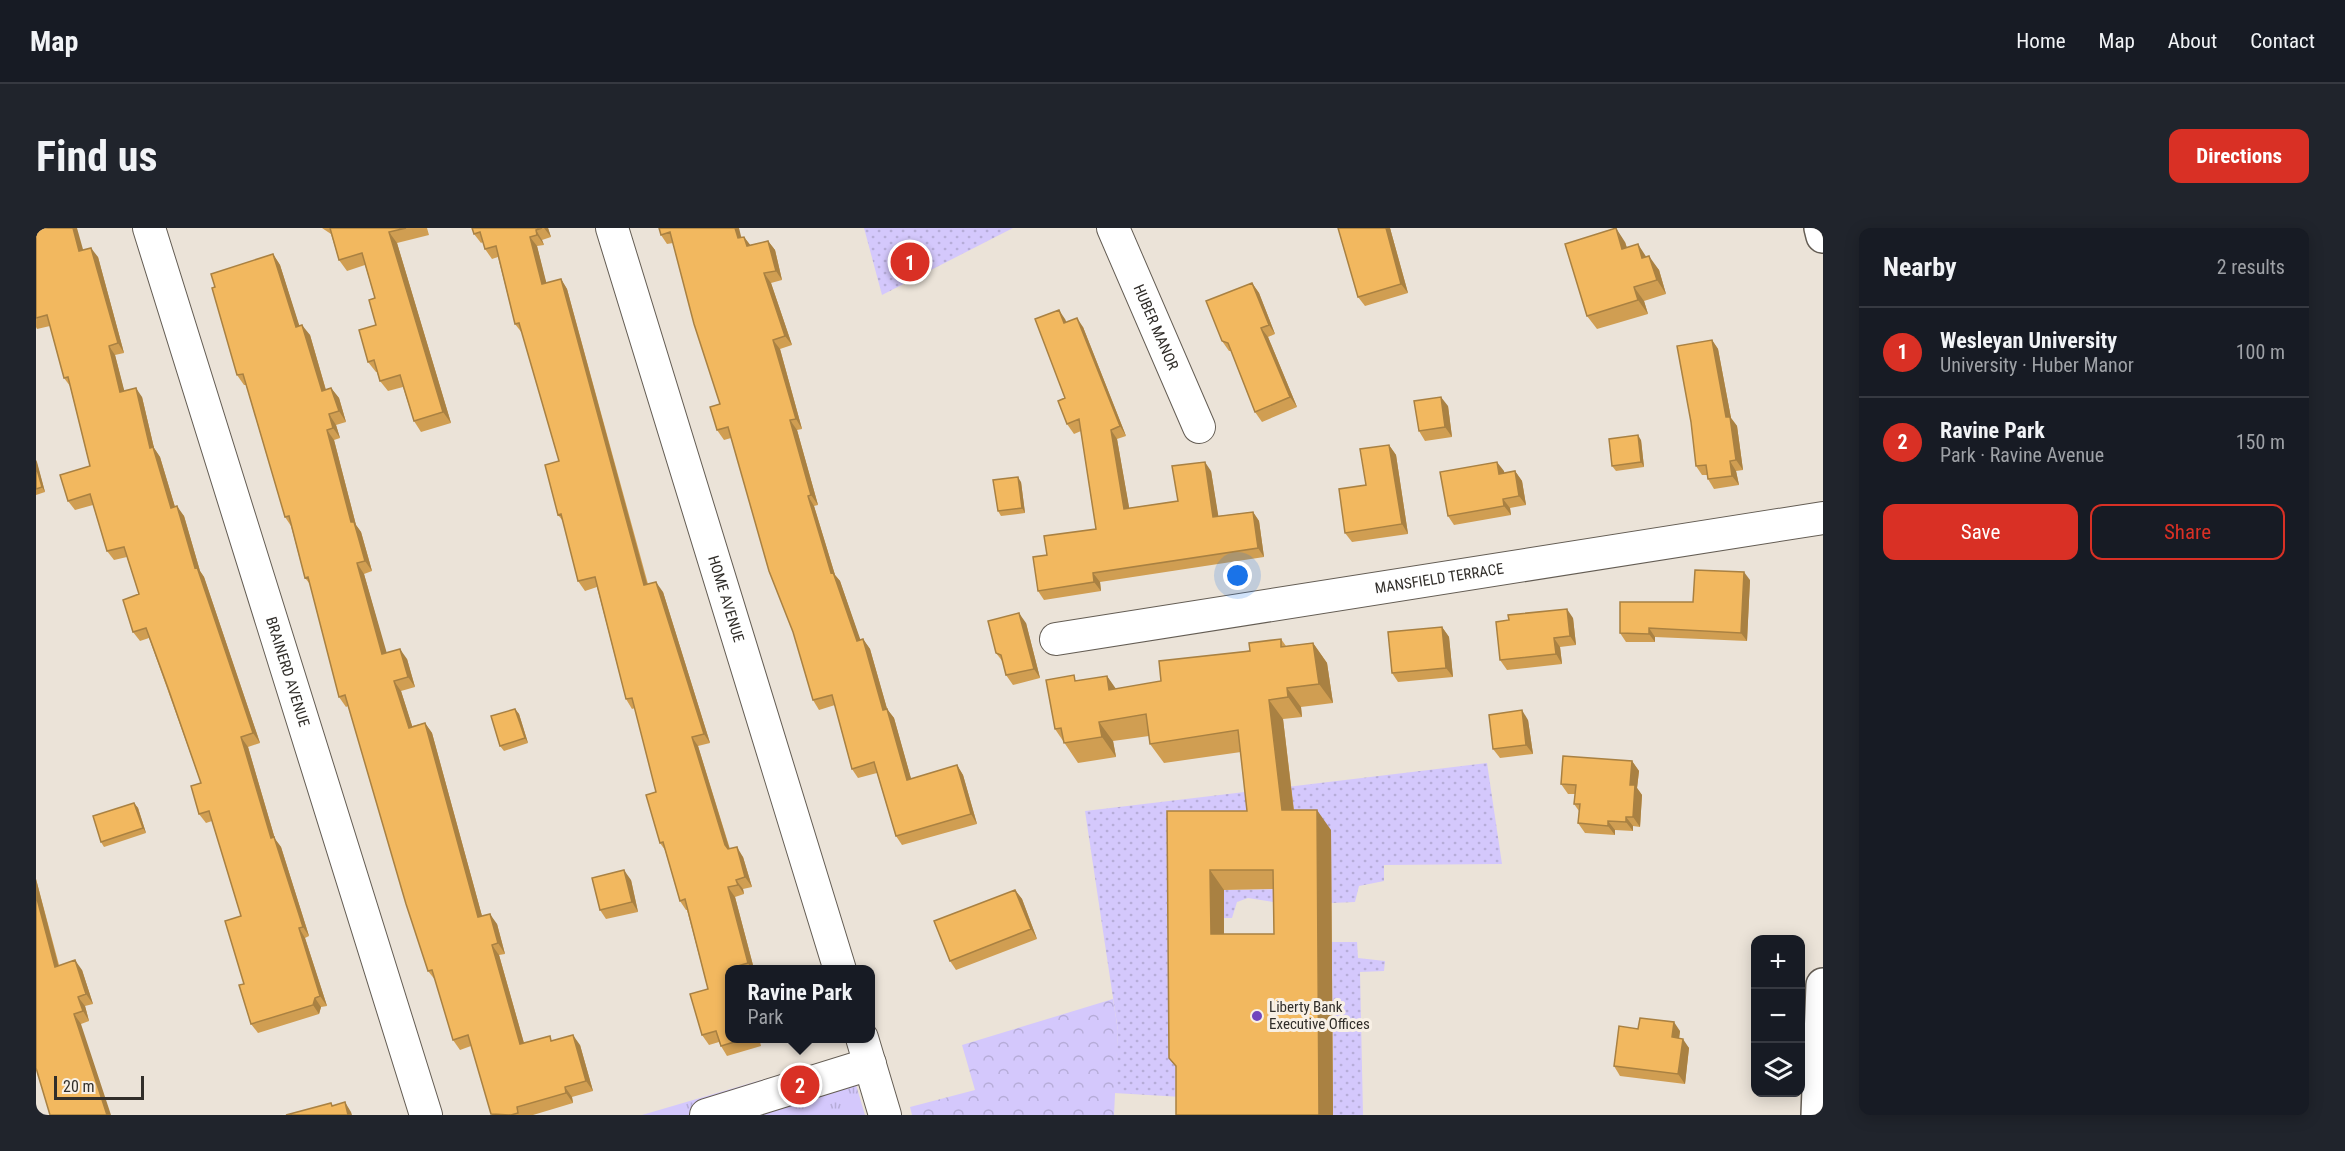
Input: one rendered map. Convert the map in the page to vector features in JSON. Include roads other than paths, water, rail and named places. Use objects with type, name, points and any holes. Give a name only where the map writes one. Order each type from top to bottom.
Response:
[{"type":"street","name":"BRAINERD AVENUE","points":[[149,228],[426,1115]]},
{"type":"street","name":"HOME AVENUE","points":[[612,228],[839,965]]},
{"type":"street","name":"HUBER MANOR","points":[[1113,228],[1199,427]]},
{"type":"street","points":[[1821,228],[1823,236]]},
{"type":"street","name":"MANSFIELD TERRACE","points":[[1056,639],[1823,518]]},
{"type":"street","points":[[1818,1115],[1823,985]]},
{"type":"street","points":[[706,1115],[866,1051],[885,1115]]},
{"type":"place","name":"Wesleyan University","points":[[910,262]]},
{"type":"place","name":"Liberty Bank Executive Offices","points":[[1257,1016]]},
{"type":"place","name":"Ravine Park","points":[[800,1085]]}]
